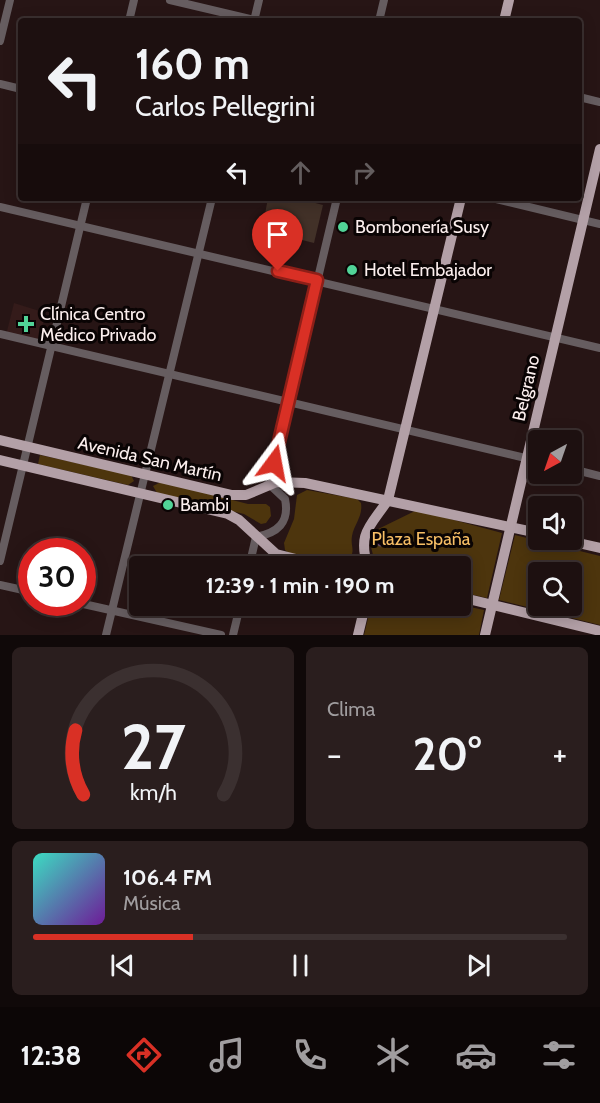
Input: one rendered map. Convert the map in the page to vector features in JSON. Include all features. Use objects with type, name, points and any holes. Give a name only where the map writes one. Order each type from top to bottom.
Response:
[{"type":"main road","points":[[505,18],[509,0]]},
{"type":"main road","name":"Belgrano","points":[[485,635],[600,148]]},
{"type":"main road","points":[[366,556],[363,541],[366,530],[388,501],[460,201]]},
{"type":"main road","name":"Avenida San Martín","points":[[0,440],[232,495],[246,495],[269,484],[304,483],[528,532]]},
{"type":"main road","name":"Avenida San Martín","points":[[0,459],[228,514],[239,520],[276,554],[284,556]]},
{"type":"main road","points":[[582,544],[600,548]]},
{"type":"main road","points":[[471,599],[600,631]]},
{"type":"main road","points":[[358,635],[363,616]]},
{"type":"street","points":[[0,41],[10,0]]},
{"type":"street","points":[[130,18],[134,0]]},
{"type":"street","points":[[170,0],[244,18]]},
{"type":"street","points":[[257,18],[260,0]]},
{"type":"street","points":[[380,18],[384,0]]},
{"type":"street","points":[[0,84],[18,88]]},
{"type":"street","points":[[582,98],[600,102]]},
{"type":"street","points":[[0,561],[86,201]]},
{"type":"street","points":[[106,635],[211,201]]},
{"type":"street","points":[[252,556],[256,537],[271,534],[280,529],[285,520],[285,499],[269,484],[336,201]]},
{"type":"street","points":[[504,201],[600,224]]},
{"type":"street","points":[[0,207],[600,348]]},
{"type":"street","points":[[0,334],[526,458]]},
{"type":"street","points":[[582,472],[600,476]]},
{"type":"street","points":[[0,585],[18,589]]},
{"type":"street","points":[[96,607],[221,635]]},
{"type":"street","points":[[233,635],[238,616]]},
{"type":"shaded area","name":"Clínica Centro Médico Privado","points":[[14,303],[46,313],[37,343],[6,335]]},
{"type":"shaded area","points":[[382,532],[387,534],[389,539],[387,544],[382,546],[377,544],[375,539],[377,534]]},
{"type":"green space","points":[[40,455],[131,475],[134,481],[128,485],[38,464]]},
{"type":"green space","points":[[161,482],[248,504],[266,504],[270,507],[271,516],[266,523],[261,524],[244,514],[157,493],[153,486]]},
{"type":"green space","points":[[307,490],[357,499],[361,503],[361,512],[352,536],[351,556],[303,556],[290,554],[285,550],[284,543],[294,519],[297,495]]},
{"type":"green space","name":"Plaza España","points":[[417,510],[502,533],[487,598],[471,594],[471,556],[373,556],[370,543],[372,532]]},
{"type":"green space","points":[[515,535],[528,538],[528,550],[576,550],[600,556],[600,625],[564,616],[582,616],[582,562],[528,562],[528,607],[499,600]]},
{"type":"green space","points":[[471,607],[484,610],[479,635],[364,635],[369,616],[471,616]]},
{"type":"building","points":[[267,201],[308,201],[323,205],[314,243],[262,230]]},
{"type":"place","name":"Bombonería Susy","points":[[343,227]]},
{"type":"place","name":"Hotel Embajador","points":[[352,270]]},
{"type":"place","name":"Clínica Centro Médico Privado","points":[[26,324]]},
{"type":"place","name":"Bambi","points":[[168,505]]},
{"type":"route","points":[[274,463],[317,280],[278,271]]}]
